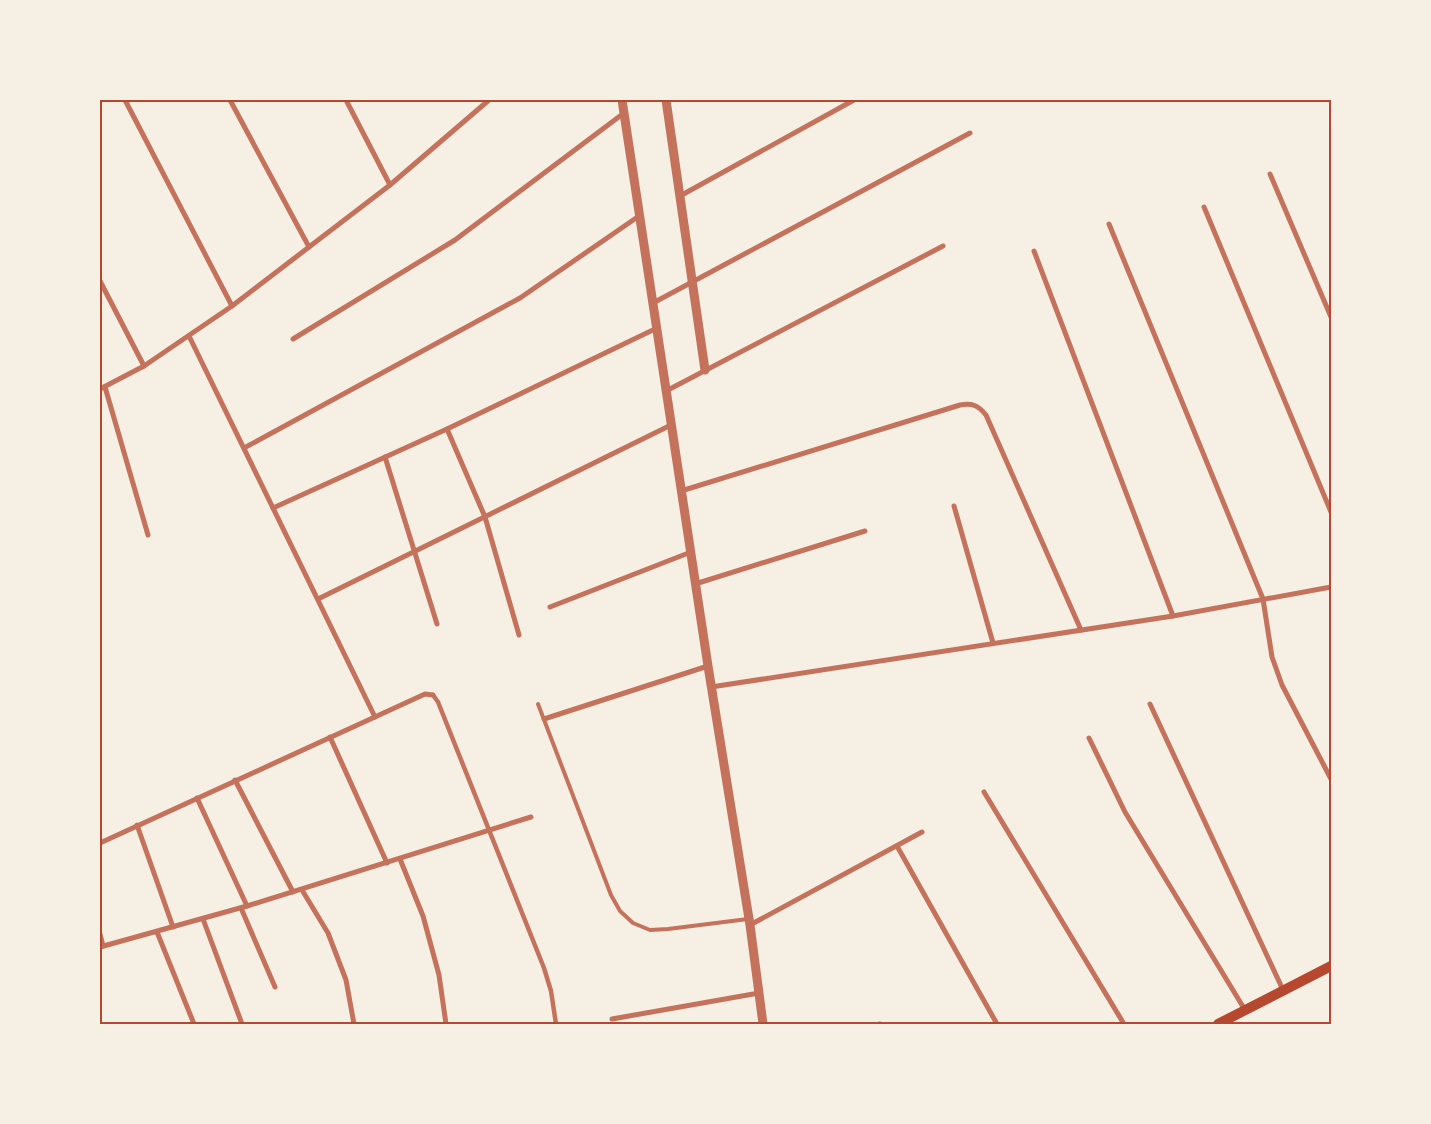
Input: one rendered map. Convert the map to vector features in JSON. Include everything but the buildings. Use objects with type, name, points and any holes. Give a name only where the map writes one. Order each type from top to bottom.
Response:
[{"type":"main road","points":[[1218,1024],[1331,966]]},
{"type":"street","points":[[125,100],[232,306]]},
{"type":"street","points":[[230,100],[309,247]]},
{"type":"street","points":[[346,100],[390,185]]},
{"type":"street","points":[[148,535],[103,388],[144,366],[232,306],[390,185],[489,100]]},
{"type":"street","points":[[622,100],[695,584],[749,922],[763,1024]]},
{"type":"street","points":[[666,100],[705,370]]},
{"type":"street","points":[[680,196],[854,100]]},
{"type":"street","points":[[293,339],[455,240],[624,112]]},
{"type":"street","points":[[652,303],[970,133]]},
{"type":"street","points":[[1270,174],[1331,317]]},
{"type":"street","points":[[1204,207],[1331,512]]},
{"type":"street","points":[[244,448],[520,298],[639,216]]},
{"type":"street","points":[[1109,224],[1263,599],[1272,657],[1278,676],[1331,779]]},
{"type":"street","points":[[666,391],[943,246]]},
{"type":"street","points":[[1034,251],[1173,616]]},
{"type":"street","points":[[100,281],[144,366]]},
{"type":"street","points":[[273,508],[447,429],[656,328]]},
{"type":"street","points":[[189,336],[375,717]]},
{"type":"street","points":[[681,491],[970,403],[979,407],[986,415],[1081,630]]},
{"type":"street","points":[[318,599],[671,425]]},
{"type":"street","points":[[447,429],[485,517],[519,635]]},
{"type":"street","points":[[385,457],[437,624]]},
{"type":"street","points":[[954,506],[993,643]]},
{"type":"street","points":[[695,584],[865,531]]},
{"type":"street","points":[[550,607],[691,552]]},
{"type":"street","points":[[711,687],[1173,616],[1331,587]]},
{"type":"street","points":[[544,719],[708,666]]},
{"type":"street","points":[[100,843],[425,694],[433,695],[438,702],[548,979],[556,1024]]},
{"type":"street","points":[[1150,704],[1283,991]]},
{"type":"street","points":[[330,737],[386,863]]},
{"type":"street","points":[[1089,738],[1125,812],[1245,1011]]},
{"type":"street","points":[[235,780],[293,892]]},
{"type":"street","points":[[984,792],[1124,1024]]},
{"type":"street","points":[[198,798],[275,987]]},
{"type":"street","points":[[100,934],[102,947],[173,928],[302,890],[531,817]]},
{"type":"street","points":[[137,825],[173,928]]},
{"type":"street","points":[[749,922],[922,832]]},
{"type":"street","points":[[897,846],[997,1024]]},
{"type":"street","points":[[400,859],[430,941],[439,975],[446,1024]]},
{"type":"street","points":[[302,890],[328,933],[346,980],[354,1024]]},
{"type":"street","points":[[203,919],[242,1024]]},
{"type":"street","points":[[157,932],[194,1024]]},
{"type":"street","points":[[612,1019],[759,993]]},
{"type":"lane","points":[[538,704],[611,895],[620,911],[633,923],[650,930],[749,922]]}]
